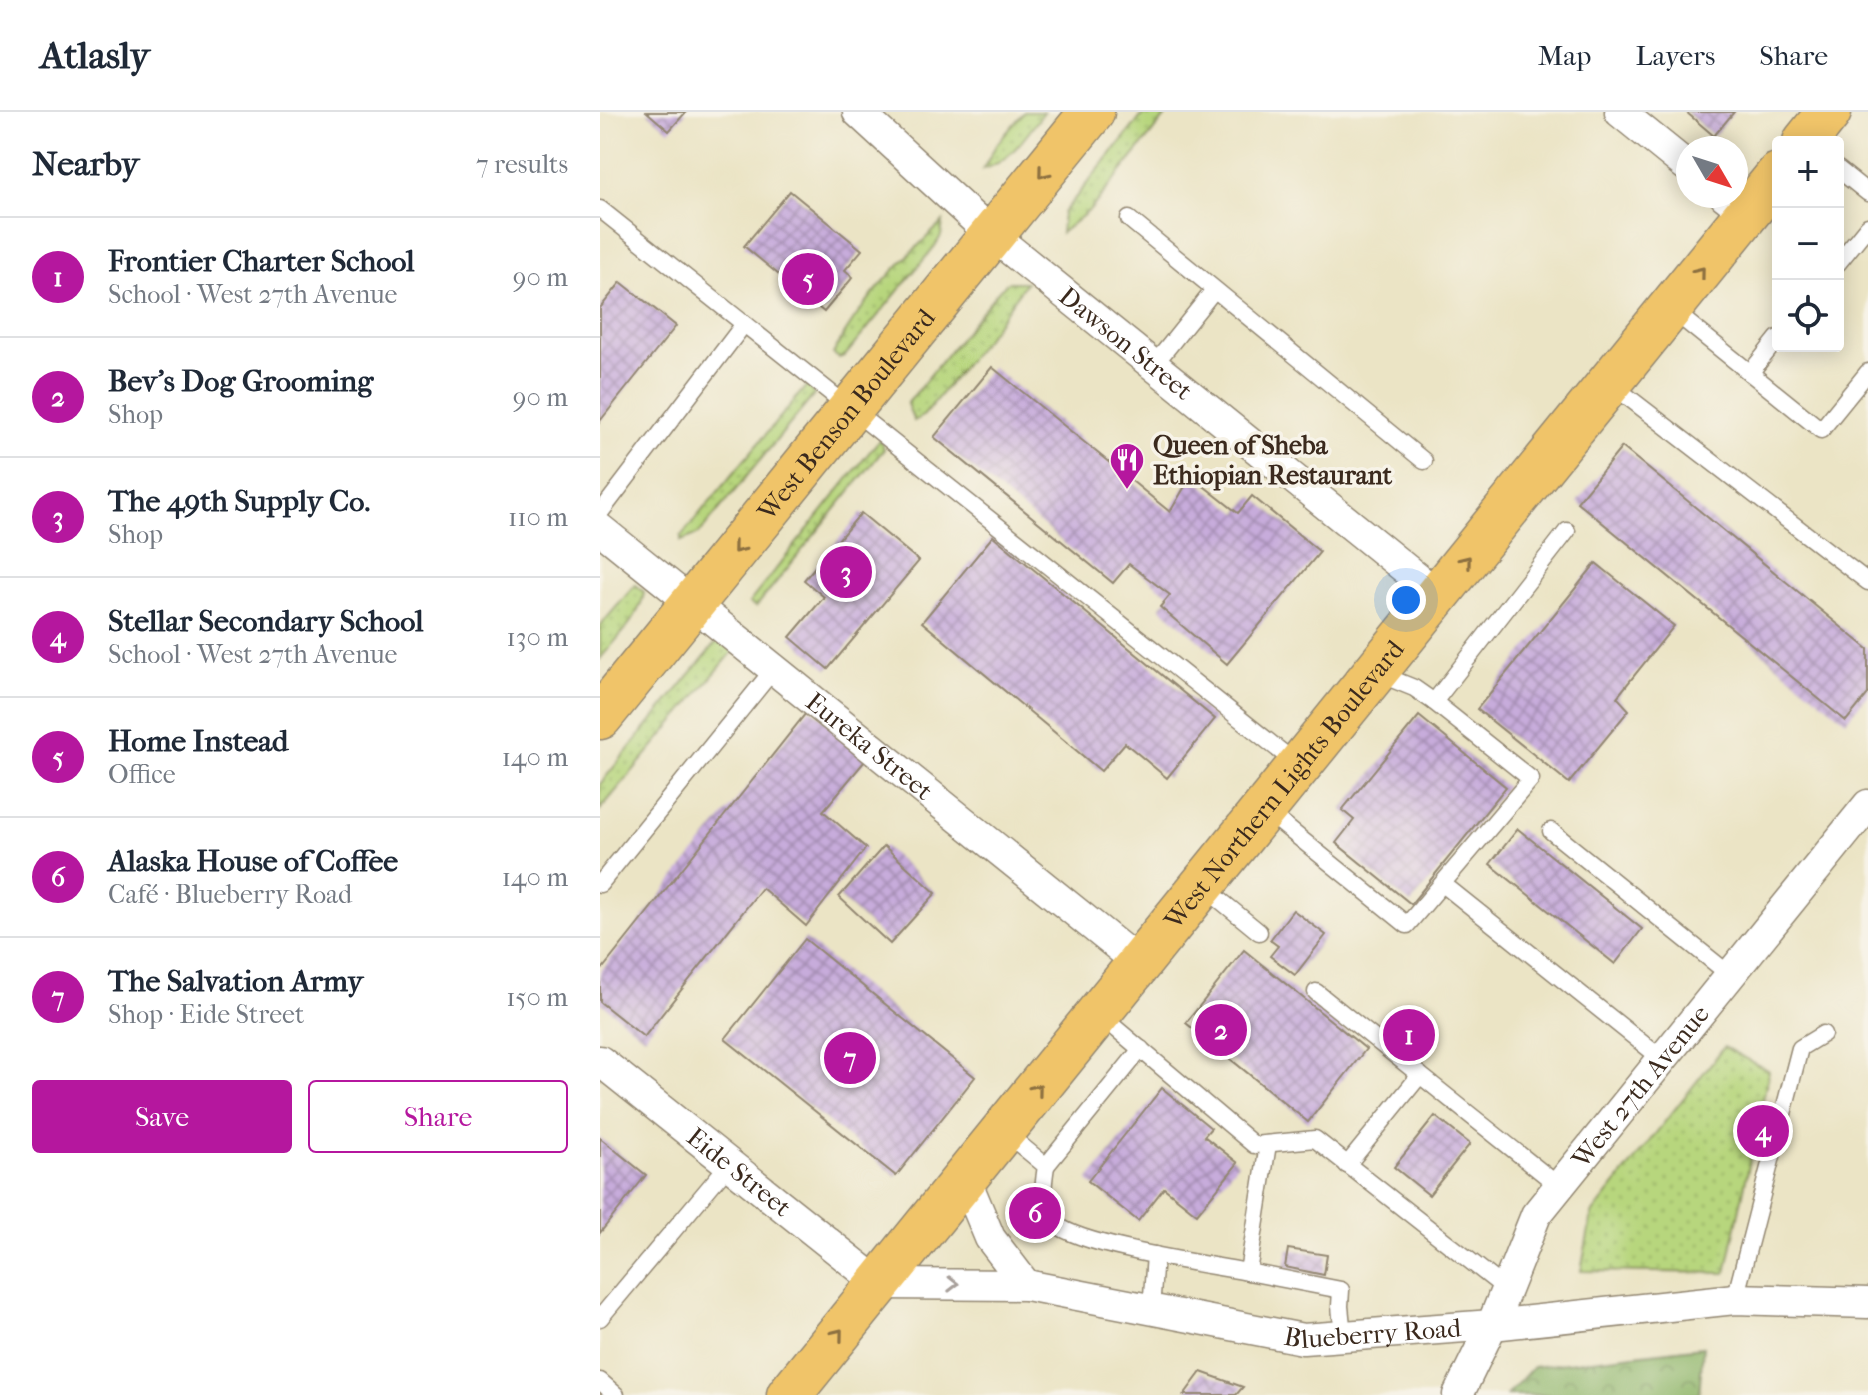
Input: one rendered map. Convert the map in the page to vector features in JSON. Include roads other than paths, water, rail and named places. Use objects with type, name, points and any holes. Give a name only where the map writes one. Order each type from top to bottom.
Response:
[{"type":"main road","name":"West Benson Boulevard","points":[[600,717],[1092,112]]},
{"type":"main road","points":[[1810,136],[1829,112]]},
{"type":"main road","name":"West Northern Lights Boulevard","points":[[1748,196],[1772,179]]},
{"type":"main road","name":"West Northern Lights Boulevard","points":[[789,1395],[1670,308],[1734,208]]},
{"type":"street","name":"Dawson Street","points":[[858,112],[992,235],[1438,595]]},
{"type":"street","points":[[1620,112],[1676,157]]},
{"type":"street","name":"Eureka Street","points":[[600,529],[1139,963]]},
{"type":"street","name":"West 27th Avenue","points":[[1458,1395],[1492,1325],[1536,1215],[1868,805]]},
{"type":"street","name":"Eide Street","points":[[600,1061],[880,1284]]},
{"type":"street","points":[[965,1178],[990,1238],[1026,1285]]},
{"type":"street","name":"Blueberry Road","points":[[880,1284],[1026,1285],[1303,1339],[1492,1325],[1735,1299],[1868,1303]]},
{"type":"lane","points":[[1844,174],[1868,193]]},
{"type":"lane","points":[[600,209],[1299,766]]},
{"type":"lane","points":[[1129,219],[1424,461]]},
{"type":"lane","points":[[1844,256],[1868,226]]},
{"type":"lane","points":[[1153,366],[1214,290]]},
{"type":"lane","points":[[1670,308],[1821,430],[1868,372]]},
{"type":"lane","points":[[600,513],[744,324]]},
{"type":"lane","points":[[1750,373],[1772,346]]},
{"type":"lane","points":[[1610,383],[1868,582]]},
{"type":"lane","points":[[1434,702],[1567,531]]},
{"type":"lane","points":[[600,884],[773,670]]},
{"type":"lane","points":[[1264,810],[1407,925],[1531,779],[1414,688],[1375,672]]},
{"type":"lane","points":[[1551,831],[1730,975]]},
{"type":"lane","points":[[1443,884],[1662,1059]]},
{"type":"lane","points":[[1202,886],[1259,932]]},
{"type":"lane","points":[[1316,992],[1559,1186]]},
{"type":"lane","points":[[1098,1014],[1254,1145],[1315,1139],[1506,1289]]},
{"type":"lane","points":[[1735,1299],[1800,1048],[1823,1034]]},
{"type":"lane","points":[[1141,1049],[1046,1166],[1042,1189],[1045,1206],[1057,1225],[1088,1239],[1155,1255],[1341,1290],[1343,1336]]},
{"type":"lane","points":[[1347,1165],[1420,1075]]},
{"type":"lane","points":[[1004,1130],[1046,1166]]},
{"type":"lane","points":[[1248,1272],[1268,1144]]},
{"type":"lane","points":[[600,1318],[729,1164]]},
{"type":"lane","points":[[1151,1309],[1155,1255]]},
{"type":"lane","points":[[600,1381],[616,1395]]},
{"type":"place","name":"Home Instead","points":[[808,279]]},
{"type":"place","name":"Queen of Sheba Ethiopian Restaurant","points":[[1127,491]]},
{"type":"place","name":"The 49th Supply Co.","points":[[846,572]]},
{"type":"place","name":"Bev's Dog Grooming","points":[[1221,1030]]},
{"type":"place","name":"Frontier Charter School","points":[[1409,1035]]},
{"type":"place","name":"The Salvation Army","points":[[850,1058]]},
{"type":"place","name":"Stellar Secondary School","points":[[1763,1131]]},
{"type":"place","name":"Alaska House of Coffee","points":[[1035,1213]]}]
